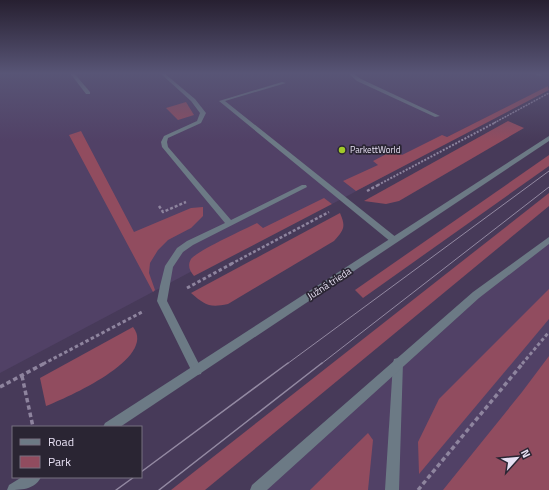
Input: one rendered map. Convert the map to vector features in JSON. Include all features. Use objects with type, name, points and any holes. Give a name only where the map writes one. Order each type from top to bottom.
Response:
[{"type":"street","points":[[188,96],[203,113],[199,122],[166,137],[164,142],[165,148],[229,223]]},
{"type":"street","points":[[239,96],[221,101],[394,240]]},
{"type":"street","points":[[393,96],[437,116]]},
{"type":"street","name":"Južná trieda","points":[[111,426],[549,138]]},
{"type":"street","points":[[197,370],[162,301],[169,266],[180,250],[190,243],[304,187]]},
{"type":"street","points":[[257,490],[476,295],[549,240]]},
{"type":"street","points":[[392,490],[398,363]]},
{"type":"street","points":[[14,490],[32,478]]},
{"type":"path","points":[[362,194],[542,96]]},
{"type":"path","points":[[159,206],[163,212],[204,194]]},
{"type":"path","points":[[192,285],[336,208]]},
{"type":"path","points":[[0,387],[130,318]]},
{"type":"path","points":[[418,490],[549,332]]},
{"type":"path","points":[[22,376],[33,426]]},
{"type":"shaded area","points":[[0,96],[529,96],[447,137],[451,140],[332,204],[326,200],[0,373]]},
{"type":"shaded area","points":[[549,240],[549,490],[257,490],[398,363]]},
{"type":"green space","points":[[528,96],[538,96],[356,191],[343,181],[378,165],[373,161],[394,150],[402,155],[442,135],[447,137]]},
{"type":"green space","points":[[186,102],[194,115],[178,120],[166,108]]},
{"type":"green space","points":[[508,121],[524,128],[399,201],[386,204],[364,201]]},
{"type":"green space","points":[[81,131],[134,232],[191,208],[203,207],[203,216],[191,228],[168,240],[158,250],[150,263],[149,273],[155,290],[153,292],[69,135]]},
{"type":"green space","points":[[549,155],[549,166],[363,298],[355,290]]},
{"type":"green space","points":[[549,193],[549,206],[205,490],[171,490]]},
{"type":"green space","points":[[324,198],[332,204],[194,276],[191,272],[189,266],[191,259],[211,246],[257,223],[263,228]]},
{"type":"green space","points":[[340,213],[343,228],[334,241],[228,304],[216,306],[204,303],[191,293]]},
{"type":"green space","points":[[549,289],[549,319],[419,474],[418,442],[439,399]]},
{"type":"green space","points":[[133,327],[137,339],[133,351],[122,364],[89,386],[46,406],[40,378]]},
{"type":"green space","points":[[549,356],[549,490],[443,490],[522,392]]},
{"type":"green space","points":[[368,433],[373,440],[368,490],[310,490]]},
{"type":"tram line","points":[[287,364],[549,171]]},
{"type":"tram line","points":[[321,364],[549,187]]},
{"type":"tram line","points":[[142,471],[288,363]]},
{"type":"tram line","points":[[159,490],[322,363]]},
{"type":"tram line","points":[[116,490],[133,478]]},
{"type":"place","name":"ParkettWorld","points":[[342,150]]}]
